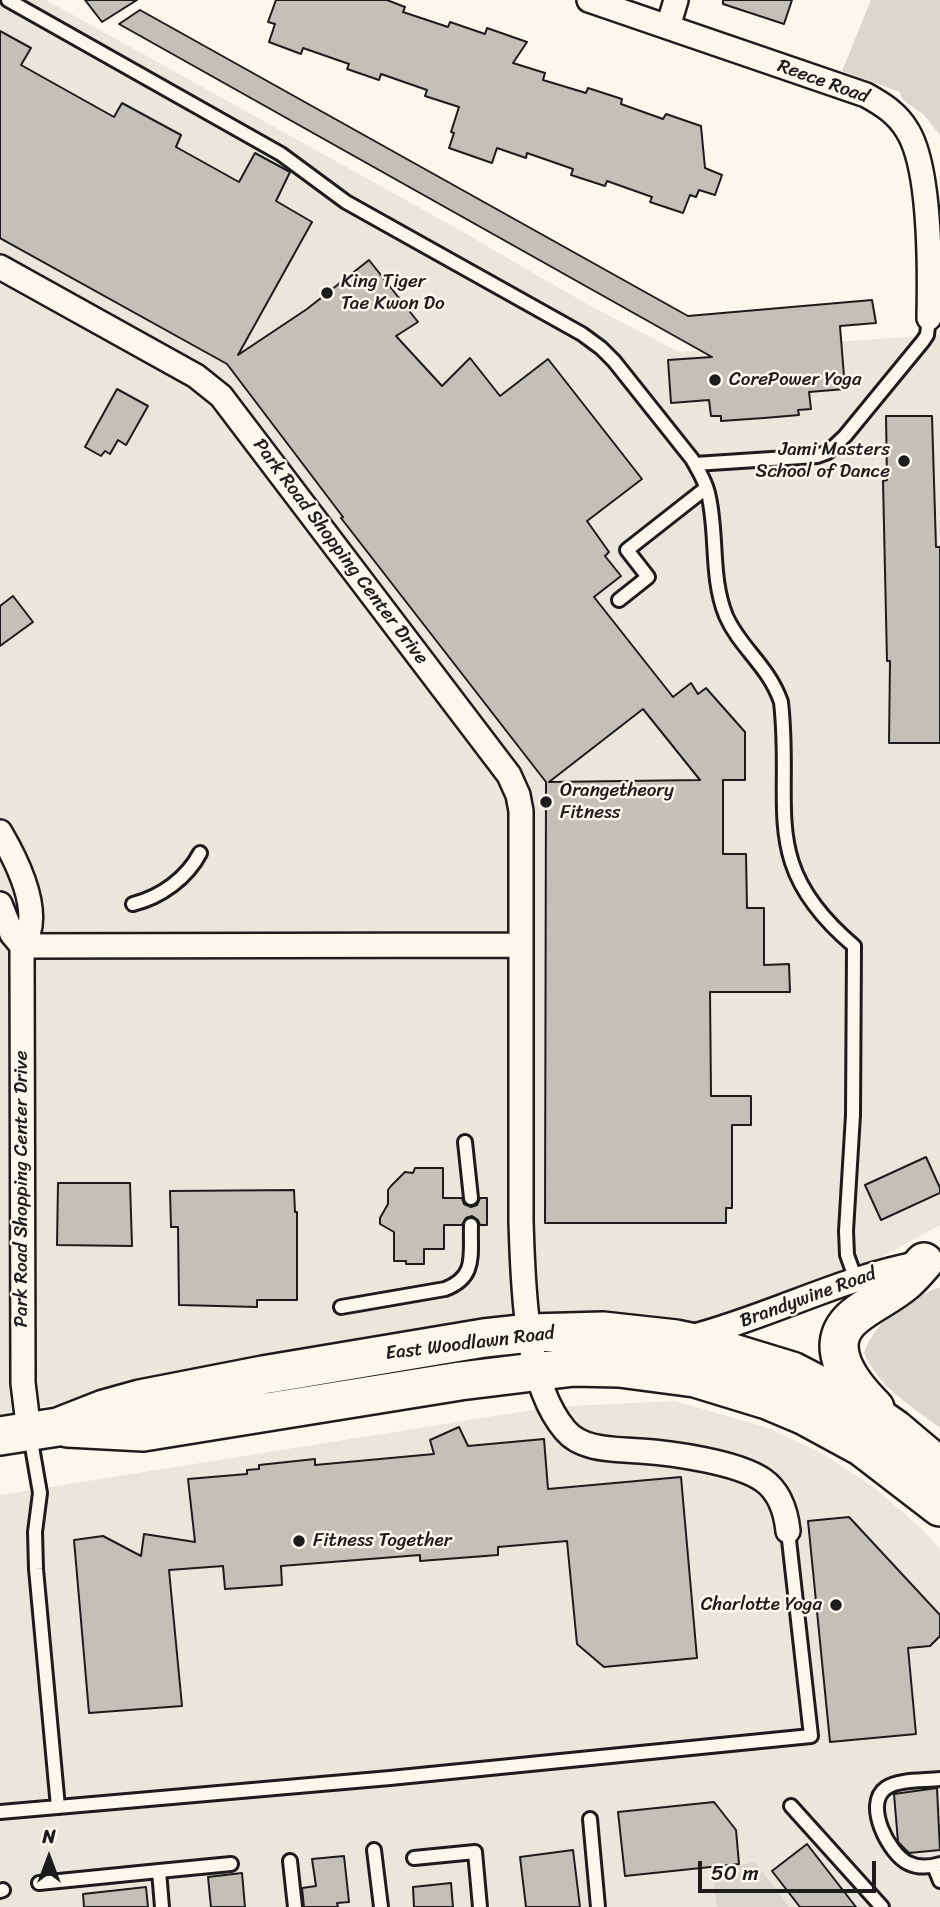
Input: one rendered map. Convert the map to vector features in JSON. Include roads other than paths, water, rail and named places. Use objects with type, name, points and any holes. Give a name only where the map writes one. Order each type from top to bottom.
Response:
[{"type":"main road","points":[[895,1429],[852,1382],[842,1365],[839,1349],[850,1321],[904,1283],[932,1259]]},
{"type":"main road","name":"East Woodlawn Road","points":[[29,1432],[104,1409],[194,1387],[484,1338],[530,1333],[603,1331],[676,1339],[739,1353],[792,1371],[871,1412],[940,1467]]},
{"type":"main road","name":"East Woodlawn Road","points":[[29,1432],[143,1432],[346,1398],[587,1366],[695,1378],[757,1396],[835,1430],[888,1466],[940,1507]]},
{"type":"street","name":"Reece Road","points":[[589,0],[866,95],[883,104],[899,118],[909,132],[921,167],[929,258],[929,318]]},
{"type":"street","points":[[668,27],[676,0]]},
{"type":"street","name":"Park Road Shopping Center Drive","points":[[0,267],[195,376],[220,396],[509,775],[518,795],[521,811],[523,1283],[537,1371],[548,1404],[572,1437],[594,1446],[678,1456],[764,1480],[777,1495],[784,1510],[788,1531]]},
{"type":"street","name":"Park Road Shopping Center Drive","points":[[0,832],[21,871],[28,896],[29,933],[22,946],[23,1383],[29,1432]]},
{"type":"street","name":"Park Road Shopping Center Drive","points":[[0,904],[12,934],[22,946]]},
{"type":"street","points":[[22,946],[521,945]]},
{"type":"street","name":"Brandywine Road","points":[[676,1339],[720,1330],[856,1280],[932,1259]]},
{"type":"lane","points":[[8,0],[281,154],[340,198],[582,334],[614,361],[695,464],[706,488],[712,517],[718,580],[724,608],[737,634],[775,684],[781,702],[783,821],[788,856],[795,873],[820,913],[853,946],[853,1115],[846,1231],[847,1255],[856,1280]]},
{"type":"lane","points":[[695,464],[817,456],[828,452],[845,436],[923,341],[927,335],[929,318]]},
{"type":"lane","points":[[620,600],[648,577],[627,550],[706,488]]},
{"type":"lane","points":[[133,904],[152,899],[192,870],[200,852]]},
{"type":"lane","points":[[465,1142],[471,1198]]},
{"type":"lane","points":[[341,1307],[456,1285],[470,1270],[471,1225]]},
{"type":"lane","points":[[29,1432],[40,1493],[35,1532],[36,1569],[58,1807]]},
{"type":"lane","points":[[0,1812],[811,1737],[788,1531]]},
{"type":"lane","points":[[940,1779],[898,1783],[887,1787],[877,1800],[876,1814],[883,1831],[902,1860],[918,1867],[937,1865],[940,1881]]},
{"type":"lane","points":[[790,1806],[882,1907]]},
{"type":"lane","points":[[590,1819],[598,1907]]},
{"type":"lane","points":[[374,1850],[381,1907]]},
{"type":"lane","points":[[414,1858],[475,1852],[480,1907]]},
{"type":"lane","points":[[290,1861],[295,1907]]},
{"type":"lane","points":[[39,1883],[231,1864]]},
{"type":"lane","points":[[159,1871],[162,1907]]},
{"type":"place","name":"King Tiger Tae Kwon Do","points":[[327,293]]},
{"type":"place","name":"CorePower Yoga","points":[[715,380]]},
{"type":"place","name":"Jami Masters School of Dance","points":[[904,461]]},
{"type":"place","name":"Orangetheory Fitness","points":[[546,802]]},
{"type":"place","name":"Fitness Together","points":[[299,1541]]},
{"type":"place","name":"Charlotte Yoga","points":[[836,1605]]}]
